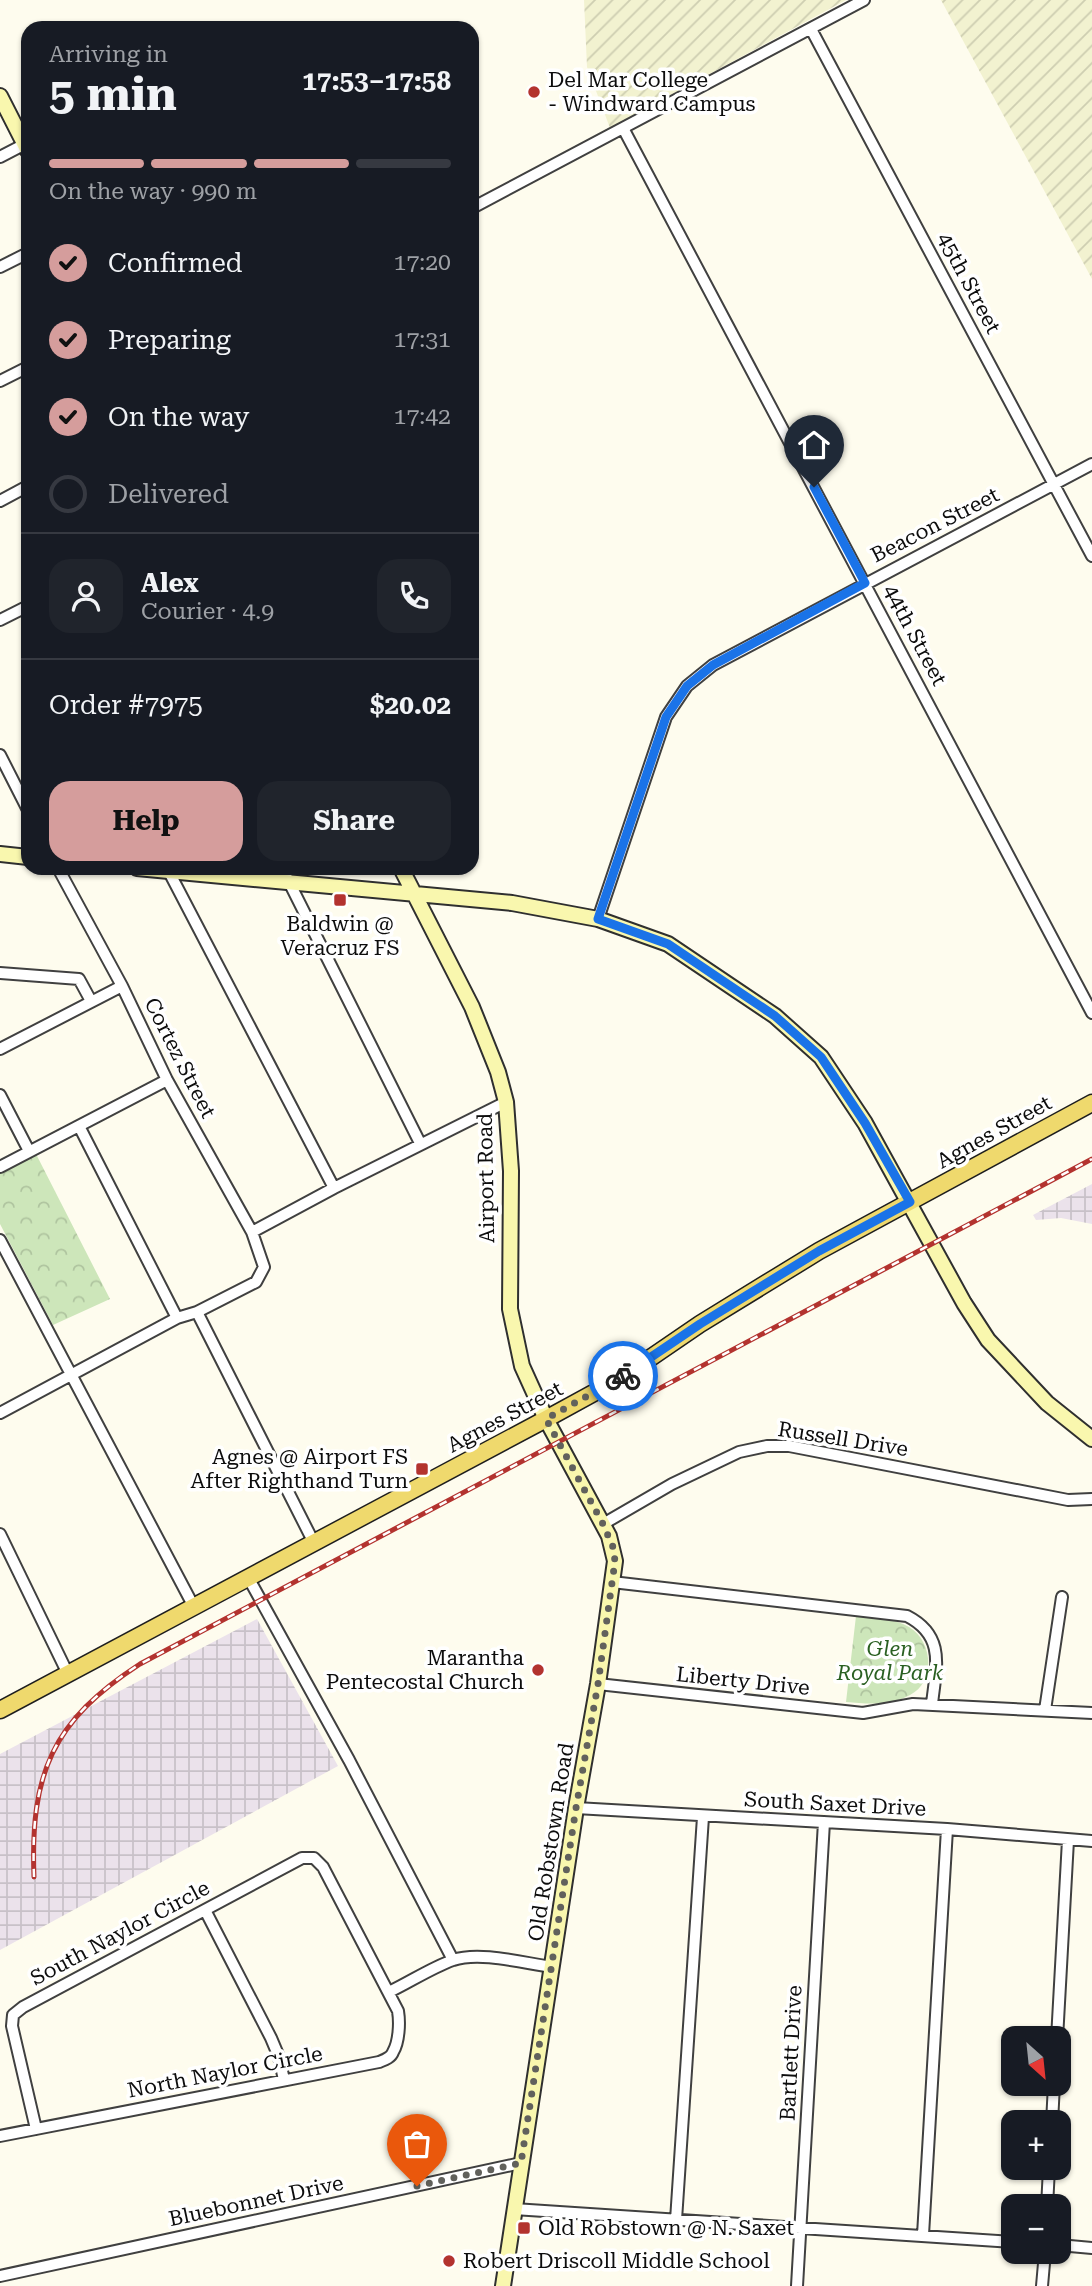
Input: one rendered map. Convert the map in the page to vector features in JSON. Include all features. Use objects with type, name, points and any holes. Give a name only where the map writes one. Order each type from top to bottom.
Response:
[{"type":"main road","name":"Agnes Street","points":[[0,1710],[621,1378],[700,1324],[819,1251],[1092,1103]]},
{"type":"street","points":[[479,204],[864,0]]},
{"type":"street","name":"45th Street","points":[[811,29],[1092,556]]},
{"type":"street","points":[[0,96],[21,138]]},
{"type":"street","name":"44th Street","points":[[623,128],[1092,1013]]},
{"type":"street","points":[[0,157],[21,150]]},
{"type":"street","points":[[0,267],[21,256]]},
{"type":"street","points":[[0,382],[21,371]]},
{"type":"street","name":"Beacon Street","points":[[598,919],[666,717],[687,686],[713,665],[1092,464]]},
{"type":"street","points":[[0,501],[21,490]]},
{"type":"street","points":[[0,620],[21,610]]},
{"type":"street","points":[[0,755],[21,796]]},
{"type":"street","points":[[0,854],[21,856]]},
{"type":"street","name":"Cortez Street","points":[[62,875],[122,986],[167,1080],[252,1232],[264,1267],[256,1282],[197,1312]]},
{"type":"street","points":[[171,875],[334,1188]]},
{"type":"street","points":[[215,875],[512,903],[598,919],[668,944],[775,1016],[821,1057],[865,1123],[964,1303],[988,1340],[1047,1403],[1092,1439]]},
{"type":"street","points":[[286,875],[420,1143]]},
{"type":"street","name":"Airport Road","points":[[405,875],[472,1007],[498,1072],[506,1102],[511,1171],[510,1308],[522,1366],[546,1419]]},
{"type":"street","points":[[0,973],[79,979],[91,1002]]},
{"type":"street","points":[[0,1049],[122,986]]},
{"type":"street","points":[[0,1167],[167,1080]]},
{"type":"street","points":[[0,1095],[29,1151]]},
{"type":"street","points":[[252,1232],[420,1143],[506,1102]]},
{"type":"street","points":[[79,1126],[177,1318]]},
{"type":"street","points":[[0,1240],[194,1607]]},
{"type":"street","points":[[0,1413],[177,1318],[197,1312],[314,1543]]},
{"type":"street","name":"Old Robstown Road","points":[[503,2286],[615,1561],[613,1547],[603,1524],[546,1419]]},
{"type":"street","name":"Russell Drive","points":[[603,1524],[672,1484],[739,1452],[766,1446],[789,1446],[1069,1500],[1092,1499]]},
{"type":"street","points":[[0,1534],[68,1674]]},
{"type":"street","points":[[248,1579],[349,1760],[453,1960]]},
{"type":"street","points":[[612,1582],[795,1601],[906,1616],[924,1627],[937,1654],[932,1704]]},
{"type":"street","points":[[1045,1710],[1062,1597]]},
{"type":"street","name":"Liberty Drive","points":[[598,1684],[863,1713],[913,1704],[1092,1713]]},
{"type":"street","name":"South Saxet Drive","points":[[576,1808],[947,1829],[1092,1841]]},
{"type":"street","points":[[676,2220],[703,1816]]},
{"type":"street","name":"Bartlett Drive","points":[[797,2286],[824,1822]]},
{"type":"street","points":[[923,2235],[947,1829]]},
{"type":"street","points":[[1058,2026],[1068,1840]]},
{"type":"street","name":"South Naylor Circle","points":[[36,2129],[12,2026],[13,2015],[23,2007],[302,1858],[314,1858]]},
{"type":"street","name":"North Naylor Circle","points":[[0,2136],[379,2062],[389,2057],[394,2052],[400,2021],[398,2011],[323,1867],[314,1858]]},
{"type":"street","points":[[205,1910],[271,2038],[284,2080]]},
{"type":"street","points":[[389,1993],[453,1960],[468,1957],[552,1967]]},
{"type":"street","name":"Bluebonnet Drive","points":[[0,2276],[521,2163]]},
{"type":"street","points":[[514,2209],[1001,2241]]},
{"type":"street","points":[[1071,2246],[1092,2248]]},
{"type":"street","points":[[1042,2286],[1044,2264]]},
{"type":"shaded area","points":[[1092,1184],[1092,1224],[1061,1218],[1036,1220],[1033,1215]]},
{"type":"shaded area","points":[[257,1619],[338,1766],[0,1950],[0,1754]]},
{"type":"green space","points":[[584,0],[846,0],[610,128],[587,67]]},
{"type":"green space","points":[[941,0],[1092,0],[1092,279]]},
{"type":"green space","points":[[36,1154],[110,1299],[53,1325],[0,1224],[0,1171]]},
{"type":"green space","name":"Glen Royal Park","points":[[856,1616],[897,1622],[917,1633],[927,1651],[928,1661],[924,1681],[918,1689],[902,1699],[887,1703],[846,1702]]},
{"type":"railway","points":[[34,1877],[36,1808],[52,1753],[67,1729],[86,1707],[110,1685],[140,1664],[1092,1159]]},
{"type":"way so far","points":[[417,2186],[521,2163],[598,1684],[615,1561],[613,1547],[603,1524],[546,1419],[623,1376]]},
{"type":"place","name":"Del Mar College - Windward Campus","points":[[534,92]]},
{"type":"place","name":"Baldwin @ Veracruz FS","points":[[340,900]]},
{"type":"place","name":"Agnes @ Airport FS After Righthand Turn","points":[[422,1469]]},
{"type":"place","name":"Marantha Pentecostal Church","points":[[538,1670]]},
{"type":"place","name":"Old Robstown @ N. Saxet","points":[[524,2228]]},
{"type":"place","name":"Robert Driscoll Middle School","points":[[449,2261]]},
{"type":"route","points":[[623,1376],[700,1324],[819,1251],[910,1202],[865,1123],[821,1057],[775,1016],[668,944],[598,919],[666,717],[687,686],[713,665],[865,583],[814,487]]}]
